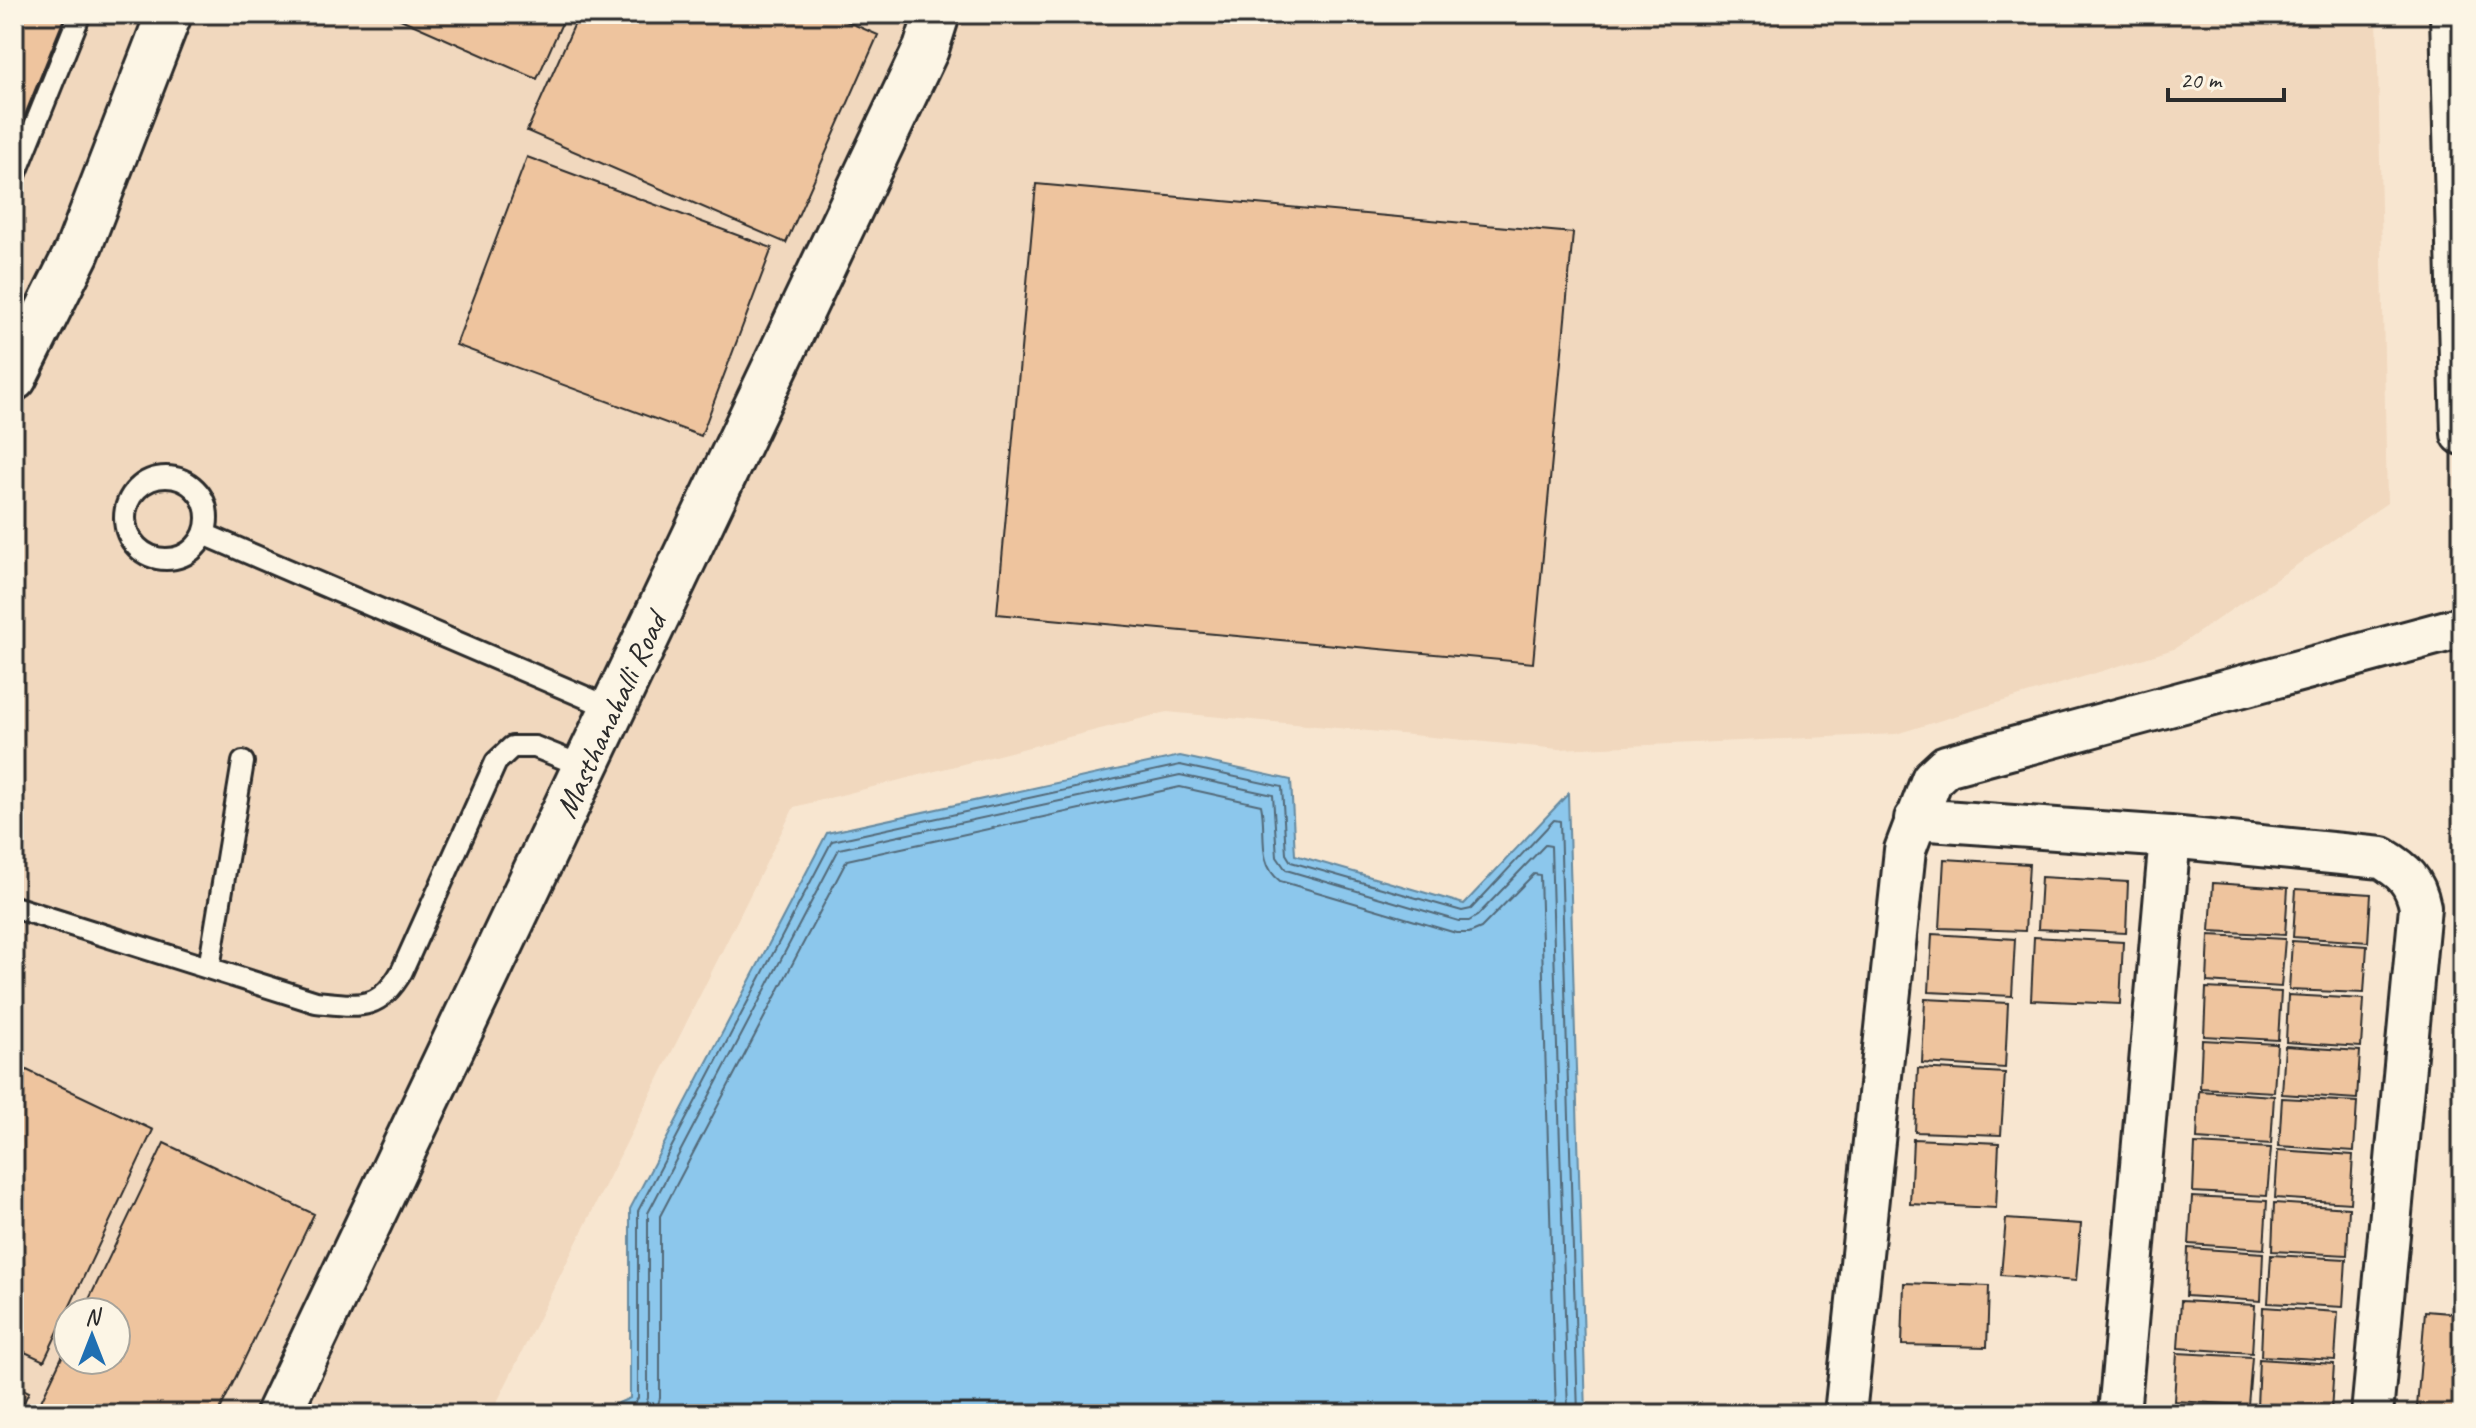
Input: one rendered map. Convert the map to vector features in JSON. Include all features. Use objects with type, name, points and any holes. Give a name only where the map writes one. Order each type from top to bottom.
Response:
[{"type":"street","points":[[14,378],[77,252],[169,14]]},
{"type":"street","name":"Masthanahalli Road","points":[[278,1414],[926,49],[937,14]]},
{"type":"street","points":[[2451,14],[2462,434]]},
{"type":"street","points":[[1845,1414],[1905,850],[1932,779],[1946,766],[2462,627]]},
{"type":"street","points":[[1915,819],[2170,837],[2382,858],[2402,870],[2416,889],[2420,907],[2372,1414]]},
{"type":"street","points":[[2119,1414],[2170,837]]},
{"type":"lane","points":[[14,178],[80,14]]},
{"type":"lane","points":[[178,478],[200,494],[206,507],[204,534],[197,545],[174,558],[148,554],[138,547],[126,525],[130,498],[138,487],[150,480],[178,478]]},
{"type":"lane","points":[[204,534],[613,709]]},
{"type":"lane","points":[[14,907],[316,1002],[351,1005],[375,1002],[392,990],[402,971],[496,762],[512,747],[535,747],[585,767]]},
{"type":"lane","points":[[209,968],[243,762]]},
{"type":"shaded area","points":[[14,14],[2377,14],[2387,503],[2174,649],[1896,734],[1559,749],[1167,712],[794,807],[491,1414],[14,1414]]},
{"type":"water","points":[[1180,756],[1291,780],[1295,855],[1464,904],[1568,794],[1586,1414],[593,1414],[630,1398],[630,1209],[827,833]]},
{"type":"building","points":[[14,14],[66,14],[14,142]]},
{"type":"building","points":[[389,14],[566,14],[537,79]]},
{"type":"building","points":[[579,14],[830,14],[878,35],[786,243],[527,131]]},
{"type":"building","points":[[527,157],[772,248],[701,436],[456,345]]},
{"type":"building","points":[[1036,184],[1573,233],[1533,663],[997,614]]},
{"type":"building","points":[[1944,859],[2029,864],[2025,931],[1940,928]]},
{"type":"building","points":[[2041,877],[2128,882],[2126,933],[2038,929]]},
{"type":"building","points":[[2213,883],[2288,888],[2285,935],[2210,931]]},
{"type":"building","points":[[2296,889],[2371,894],[2368,942],[2293,937]]},
{"type":"building","points":[[1932,934],[2015,939],[2012,996],[1929,992]]},
{"type":"building","points":[[2209,935],[2285,939],[2281,987],[2207,982]]},
{"type":"building","points":[[2034,937],[2123,942],[2120,1004],[2031,1000]]},
{"type":"building","points":[[2292,941],[2367,946],[2364,993],[2289,990]]},
{"type":"building","points":[[2206,988],[2281,992],[2278,1040],[2204,1036]]},
{"type":"building","points":[[2288,995],[2364,999],[2361,1047],[2286,1042]]},
{"type":"building","points":[[1925,999],[2008,1003],[2005,1068],[1922,1063]]},
{"type":"building","points":[[2202,1040],[2277,1044],[2274,1092],[2200,1088]]},
{"type":"building","points":[[2285,1046],[2360,1051],[2357,1099],[2282,1094]]},
{"type":"building","points":[[14,1064],[153,1130],[75,1296],[52,1296],[52,1344],[44,1361],[14,1347]]},
{"type":"building","points":[[1918,1068],[2005,1073],[2001,1135],[1915,1132]]},
{"type":"building","points":[[2199,1091],[2274,1096],[2271,1144],[2197,1139]]},
{"type":"building","points":[[2282,1098],[2357,1102],[2354,1151],[2279,1146]]},
{"type":"building","points":[[1913,1139],[1999,1143],[1996,1208],[1910,1204]]},
{"type":"building","points":[[164,1143],[314,1214],[218,1414],[35,1414],[53,1376],[132,1376],[132,1296],[91,1296]]},
{"type":"building","points":[[2195,1144],[2271,1148],[2267,1196],[2193,1192]]},
{"type":"building","points":[[2278,1150],[2353,1155],[2350,1203],[2275,1198]]},
{"type":"building","points":[[2192,1197],[2267,1201],[2264,1249],[2189,1244]]},
{"type":"building","points":[[2274,1203],[2349,1208],[2347,1255],[2272,1251]]},
{"type":"building","points":[[2006,1219],[2081,1224],[2076,1281],[2001,1275]]},
{"type":"building","points":[[2188,1248],[2263,1253],[2261,1301],[2186,1296]]},
{"type":"building","points":[[2271,1255],[2346,1259],[2343,1307],[2268,1303]]},
{"type":"building","points":[[1904,1283],[1989,1286],[1987,1347],[1902,1345]]},
{"type":"building","points":[[2181,1301],[2255,1305],[2252,1353],[2178,1348]]},
{"type":"building","points":[[2263,1307],[2338,1312],[2335,1360],[2261,1356]]},
{"type":"building","points":[[2425,1311],[2462,1314],[2462,1411],[2417,1407]]},
{"type":"building","points":[[2177,1353],[2252,1357],[2248,1405],[2174,1401]]},
{"type":"building","points":[[2259,1359],[2334,1364],[2331,1412],[2257,1407]]},
{"type":"building","points":[[14,1385],[29,1392],[18,1414],[14,1414]]},
{"type":"building","points":[[2173,1406],[2248,1410],[2248,1414],[2173,1414]]}]
